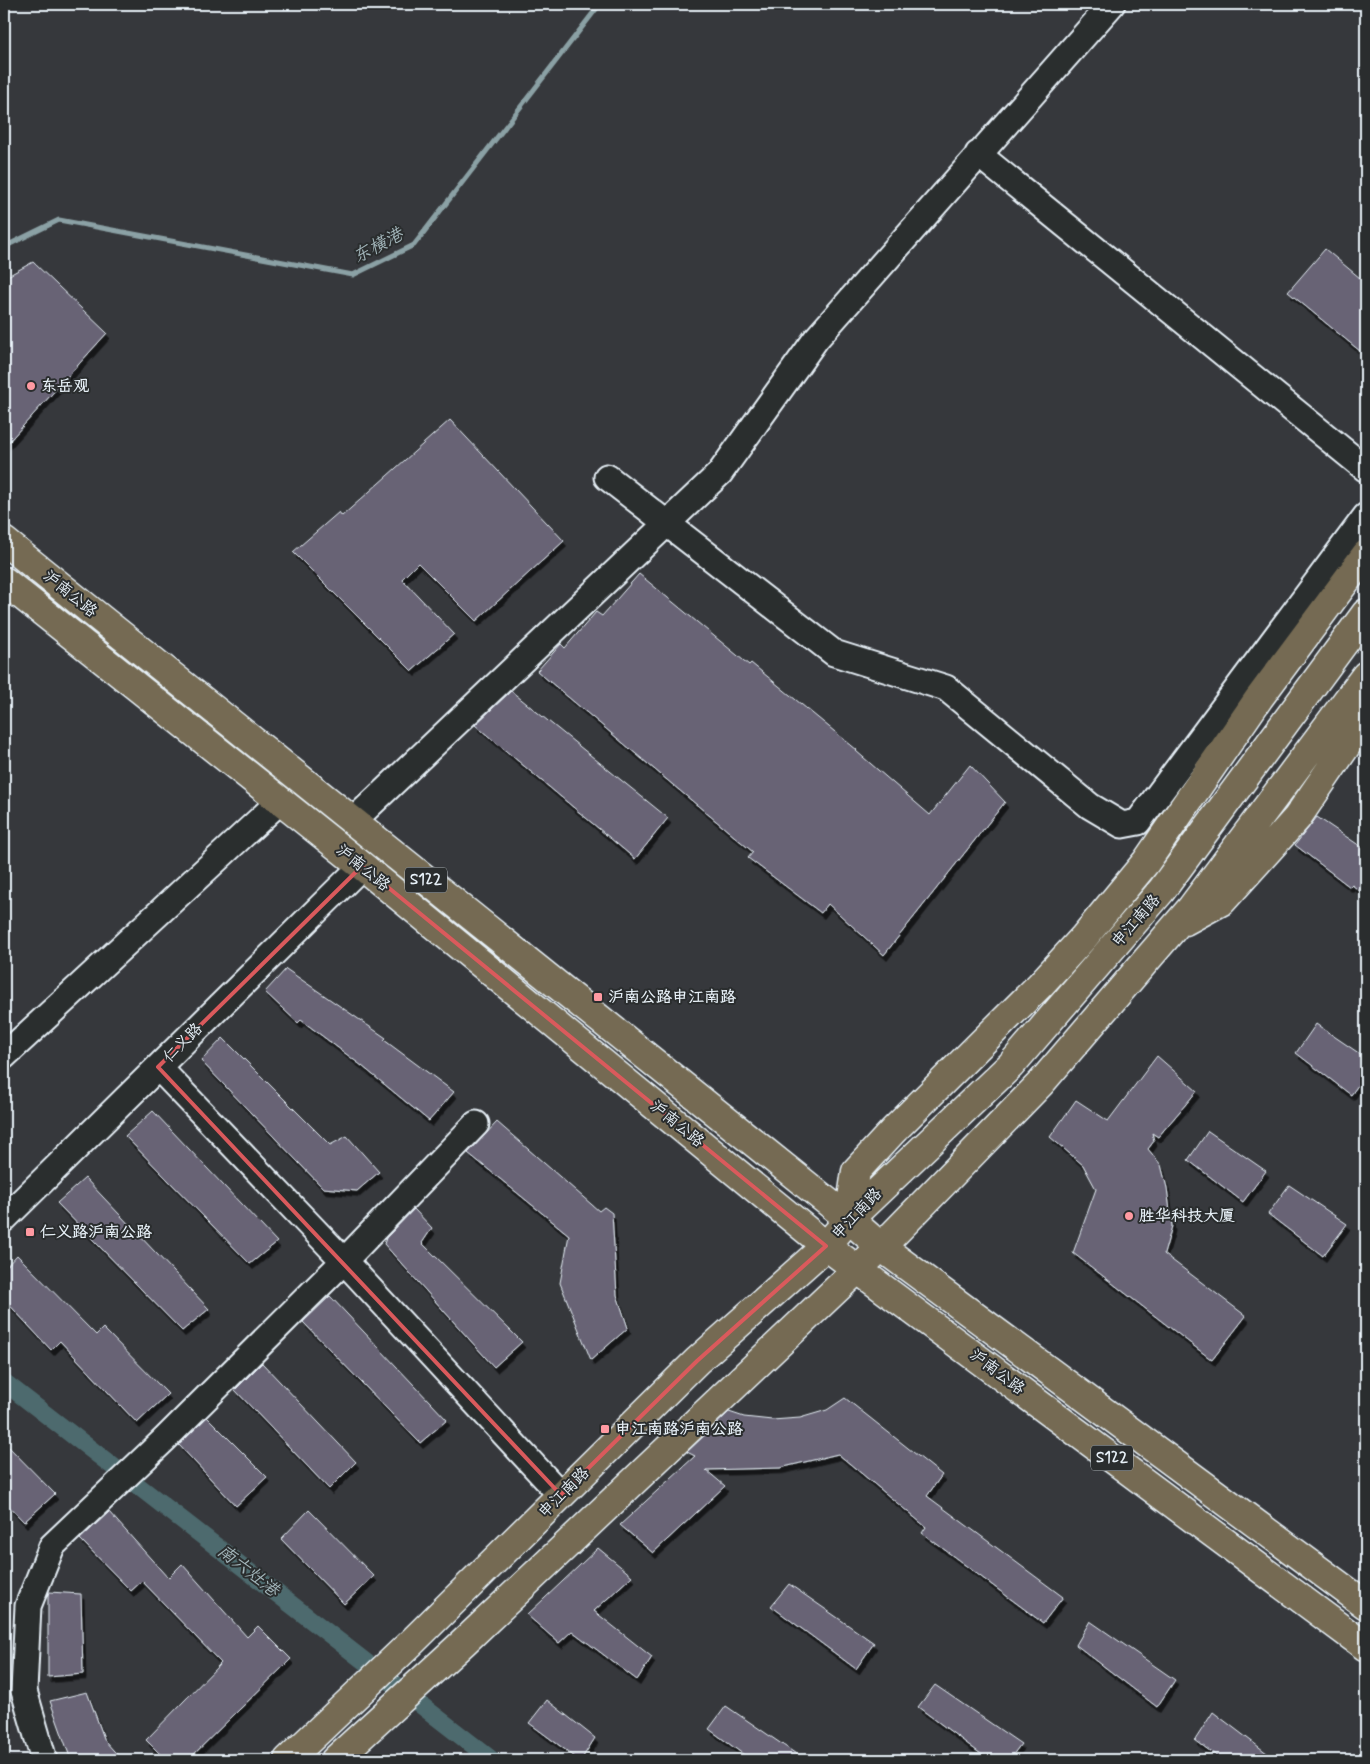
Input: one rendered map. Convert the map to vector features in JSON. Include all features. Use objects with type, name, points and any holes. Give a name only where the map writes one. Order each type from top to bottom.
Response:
[{"type":"main road","name":"沪南公路","points":[[4,541],[849,1219],[880,1247],[1366,1605]]},
{"type":"main road","points":[[849,1219],[856,1171],[893,1131],[1040,985],[1084,937],[1146,862],[1259,698],[1366,554]]},
{"type":"main road","name":"沪南公路","points":[[4,581],[362,866],[826,1246],[1366,1646]]},
{"type":"main road","name":"申江南路","points":[[288,1760],[407,1647],[697,1361],[826,1246],[849,1219],[1011,1066],[1161,891],[1366,613]]},
{"type":"main road","name":"申江南路","points":[[336,1760],[436,1668],[858,1269],[1041,1083],[1198,899],[1366,675]]},
{"type":"main road","points":[[1175,926],[1222,901],[1297,818],[1366,718]]},
{"type":"main road","points":[[1040,985],[1108,926],[1161,891]]},
{"type":"street","points":[[353,821],[720,473],[816,339],[1112,4]]},
{"type":"street","points":[[978,154],[1366,469]]},
{"type":"street","points":[[607,477],[834,654],[946,688],[1090,806],[1122,825],[1138,822],[1366,516]]},
{"type":"street","points":[[4,1056],[280,801]]},
{"type":"street","name":"仁义路","points":[[4,1219],[362,866]]},
{"type":"street","points":[[158,1067],[344,1261],[561,1496]]},
{"type":"street","points":[[44,1760],[24,1691],[28,1606],[52,1546],[148,1455],[344,1261],[476,1124]]},
{"type":"highlighted area","points":[[362,866],[826,1246],[697,1361],[561,1495],[158,1067]]},
{"type":"building","points":[[1325,249],[1366,283],[1366,356],[1288,292]]},
{"type":"building","name":"东岳观","points":[[33,262],[107,333],[4,447],[4,278]]},
{"type":"building","points":[[450,420],[564,541],[476,621],[418,563],[402,579],[454,634],[412,671],[293,552],[339,512],[342,516]]},
{"type":"building","points":[[639,574],[749,665],[751,663],[857,750],[930,815],[970,765],[1005,802],[884,955],[828,904],[821,913],[748,858],[753,852],[537,671],[561,644],[565,648],[596,612],[602,616]]},
{"type":"building","points":[[511,691],[668,818],[635,859],[475,725]]},
{"type":"building","points":[[1317,817],[1366,850],[1366,896],[1352,885],[1350,887],[1295,845]]},
{"type":"building","points":[[286,969],[386,1038],[384,1040],[454,1092],[429,1121],[362,1066],[301,1020],[298,1023],[265,992]]},
{"type":"building","points":[[1316,1024],[1366,1058],[1366,1074],[1351,1095],[1296,1053]]},
{"type":"building","points":[[223,1038],[330,1145],[347,1136],[379,1172],[357,1191],[323,1188],[201,1061]]},
{"type":"building","name":"胜华科技大厦","points":[[1157,1056],[1197,1091],[1158,1137],[1152,1133],[1154,1141],[1148,1149],[1161,1165],[1167,1188],[1172,1226],[1164,1254],[1246,1316],[1212,1360],[1073,1253],[1096,1189],[1083,1165],[1050,1137],[1076,1100],[1108,1121]]},
{"type":"building","points":[[153,1111],[277,1242],[250,1264],[125,1136]]},
{"type":"building","points":[[497,1122],[599,1211],[604,1207],[612,1213],[617,1295],[628,1328],[591,1360],[560,1283],[569,1235],[468,1153]]},
{"type":"building","points":[[1208,1131],[1266,1171],[1243,1202],[1188,1160]]},
{"type":"building","points":[[85,1178],[209,1309],[182,1331],[57,1203]]},
{"type":"building","points":[[1289,1185],[1347,1224],[1323,1256],[1268,1214]]},
{"type":"building","points":[[414,1209],[432,1228],[422,1243],[522,1342],[494,1367],[384,1244],[386,1238]]},
{"type":"building","points":[[17,1255],[96,1335],[103,1328],[168,1394],[137,1423],[60,1341],[51,1350],[4,1299],[4,1269]]},
{"type":"building","points":[[330,1296],[447,1420],[420,1443],[303,1322]]},
{"type":"building","points":[[262,1363],[356,1462],[329,1489],[235,1390]]},
{"type":"building","points":[[845,1398],[942,1475],[927,1496],[1063,1597],[1043,1623],[922,1533],[926,1527],[838,1454],[780,1468],[706,1470],[725,1486],[653,1553],[620,1525],[695,1456],[687,1452],[729,1412],[744,1417],[772,1420],[800,1418],[827,1410]]},
{"type":"building","points":[[207,1417],[267,1477],[236,1506],[179,1445]]},
{"type":"building","points":[[4,1442],[55,1494],[24,1522],[4,1501]]},
{"type":"building","points":[[309,1510],[374,1576],[344,1604],[281,1539]]},
{"type":"building","points":[[109,1512],[168,1578],[182,1564],[247,1637],[258,1626],[291,1659],[188,1760],[166,1760],[146,1740],[221,1663],[142,1581],[131,1591],[80,1539]]},
{"type":"building","points":[[598,1548],[632,1576],[594,1611],[652,1657],[637,1680],[572,1631],[559,1643],[527,1615]]},
{"type":"building","points":[[789,1584],[874,1643],[856,1669],[771,1606]]},
{"type":"building","points":[[49,1592],[81,1594],[83,1674],[48,1677]]},
{"type":"building","points":[[1090,1621],[1175,1680],[1157,1707],[1076,1645]]},
{"type":"building","points":[[935,1685],[1021,1744],[1009,1760],[989,1760],[918,1707]]},
{"type":"building","points":[[87,1692],[105,1741],[122,1760],[71,1760],[50,1701]]},
{"type":"building","points":[[547,1700],[595,1738],[581,1760],[529,1723]]},
{"type":"building","points":[[726,1706],[805,1760],[751,1760],[709,1729]]},
{"type":"building","points":[[1213,1712],[1276,1760],[1222,1760],[1195,1740]]},
{"type":"waterway","name":"东横港","points":[[4,247],[59,220],[353,275],[414,245],[600,4]]},
{"type":"waterway","name":"南六灶港","points":[[4,1382],[492,1760]]},
{"type":"place","name":"东岳观","points":[[31,386]]},
{"type":"place","name":"沪南公路申江南路","points":[[598,997]]},
{"type":"place","name":"胜华科技大厦","points":[[1129,1216]]},
{"type":"place","name":"仁义路沪南公路","points":[[30,1232]]},
{"type":"place","name":"申江南路沪南公路","points":[[605,1429]]}]
